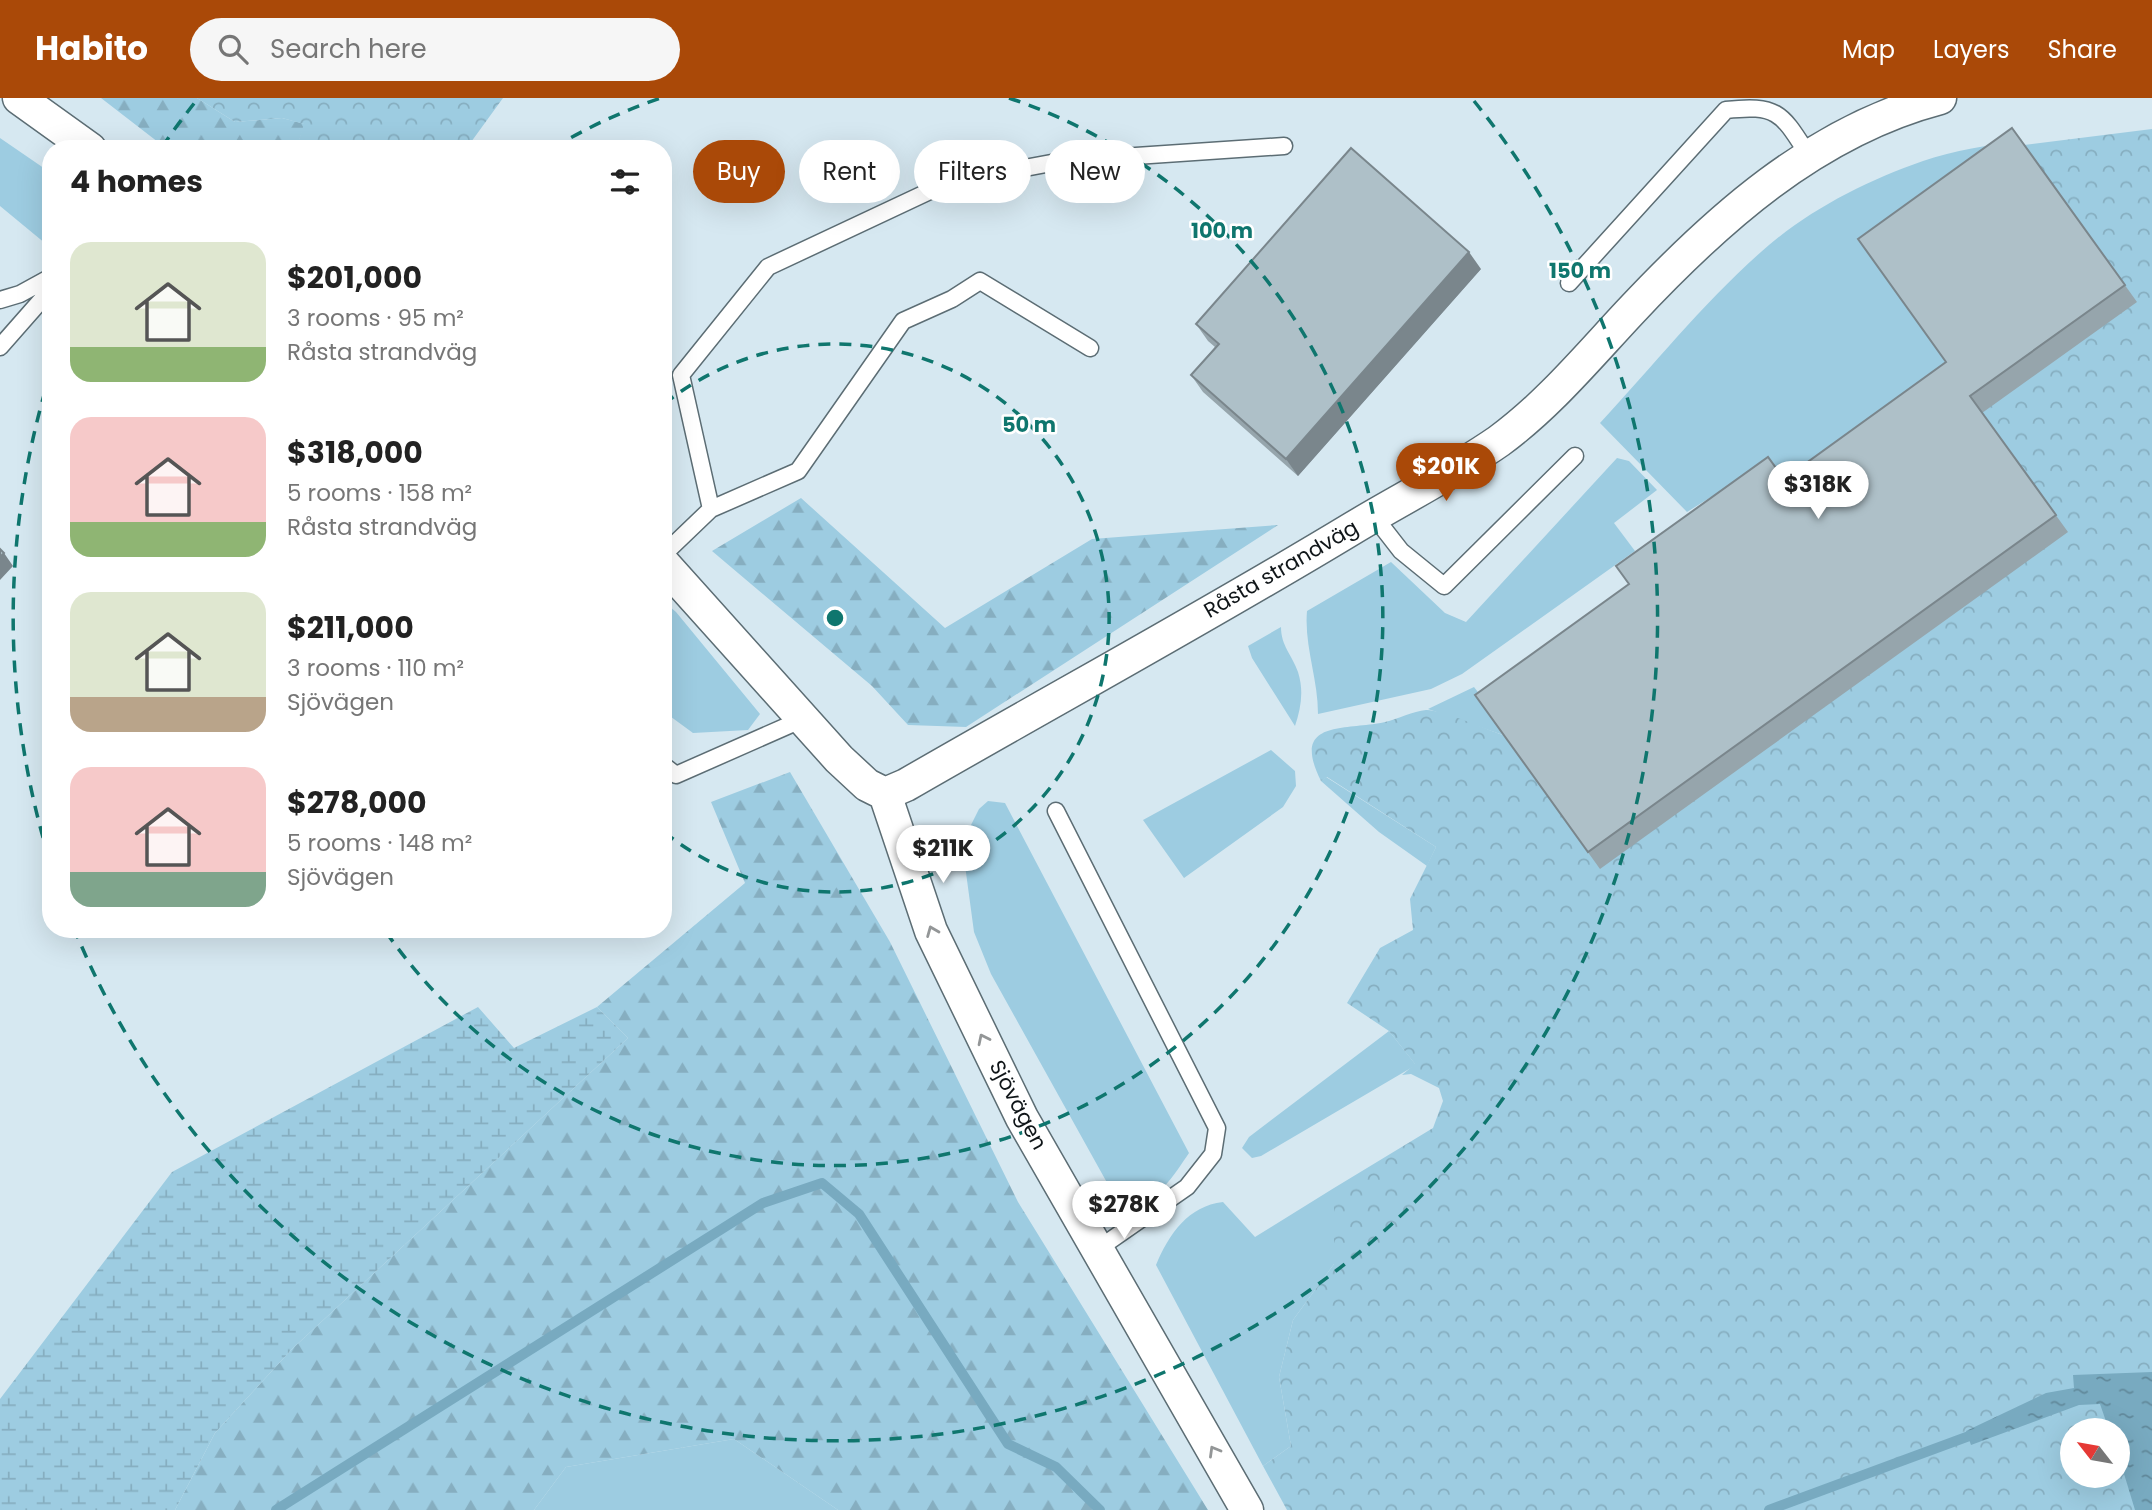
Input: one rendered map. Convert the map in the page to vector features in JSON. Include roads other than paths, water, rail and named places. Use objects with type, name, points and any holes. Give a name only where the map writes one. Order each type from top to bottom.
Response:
[{"type":"street","points":[[19,98],[77,140]]},
{"type":"street","name":"Råsta strandväg","points":[[885,794],[918,778],[1497,442],[1542,407],[1707,232],[1809,156],[1919,103],[1940,98]]},
{"type":"street","points":[[672,573],[839,759],[867,785],[885,794]]},
{"type":"street","name":"Sjövägen","points":[[885,794],[937,943],[1022,1118],[1247,1510]]},
{"type":"lane","points":[[1569,283],[1726,110],[1757,106],[1785,118],[1809,156]]},
{"type":"lane","points":[[711,509],[681,375],[768,267],[949,182],[1062,161],[1284,146]]},
{"type":"lane","points":[[672,546],[711,509],[798,471],[904,321],[952,299],[980,281],[1090,348]]},
{"type":"lane","points":[[0,300],[20,294],[42,282]]},
{"type":"lane","points":[[0,347],[42,299]]},
{"type":"lane","points":[[1373,516],[1401,551],[1444,586],[1575,456]]},
{"type":"lane","points":[[672,772],[803,719]]},
{"type":"lane","points":[[1056,811],[1217,1128],[1213,1154],[1187,1186],[1098,1249]]},
{"type":"water","points":[[2152,1372],[2152,1510],[2135,1510],[2128,1488],[2130,1418],[2105,1418],[2100,1404],[2079,1405],[1971,1445],[1966,1431],[2046,1393],[2074,1388],[2073,1375]]},
{"type":"waterway","points":[[276,1510],[763,1203],[822,1183],[859,1214],[1008,1444],[1056,1467],[1100,1510]]},
{"type":"waterway","points":[[1769,1510],[1980,1432]]}]
